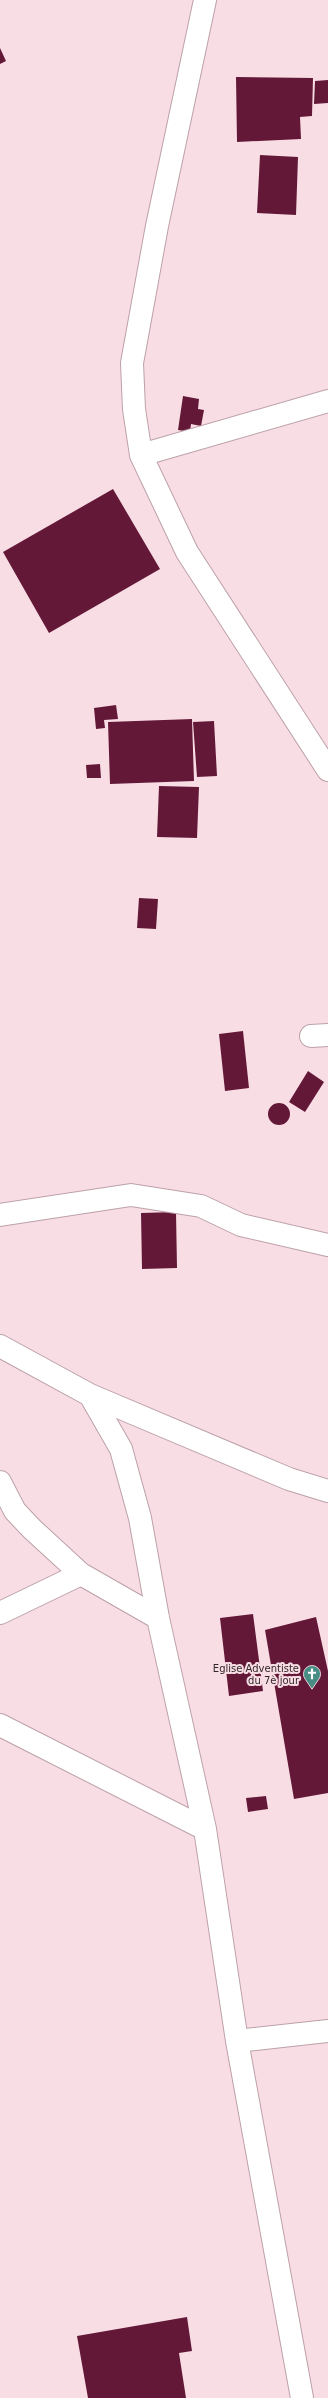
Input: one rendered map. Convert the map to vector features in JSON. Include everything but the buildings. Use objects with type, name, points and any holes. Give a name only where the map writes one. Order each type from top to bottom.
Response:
[{"type":"street","points":[[205,0],[157,226],[132,362],[134,409],[141,455],[187,552],[328,770]]},
{"type":"street","points":[[141,455],[328,401]]},
{"type":"street","points":[[0,1215],[130,1196],[201,1206],[241,1225],[328,1245]]},
{"type":"street","points":[[0,1346],[90,1395],[289,1480],[328,1491]]},
{"type":"street","points":[[90,1395],[121,1449],[140,1518],[158,1618],[205,1829],[237,2041],[302,2398]]},
{"type":"street","points":[[0,1482],[19,1515],[81,1574],[158,1618]]},
{"type":"street","points":[[0,1613],[81,1574]]},
{"type":"street","points":[[0,1725],[205,1829]]},
{"type":"street","points":[[237,2041],[328,2031]]},
{"type":"place","name":"Eglise Adventiste du 7è jour","points":[[312,1689]]}]
